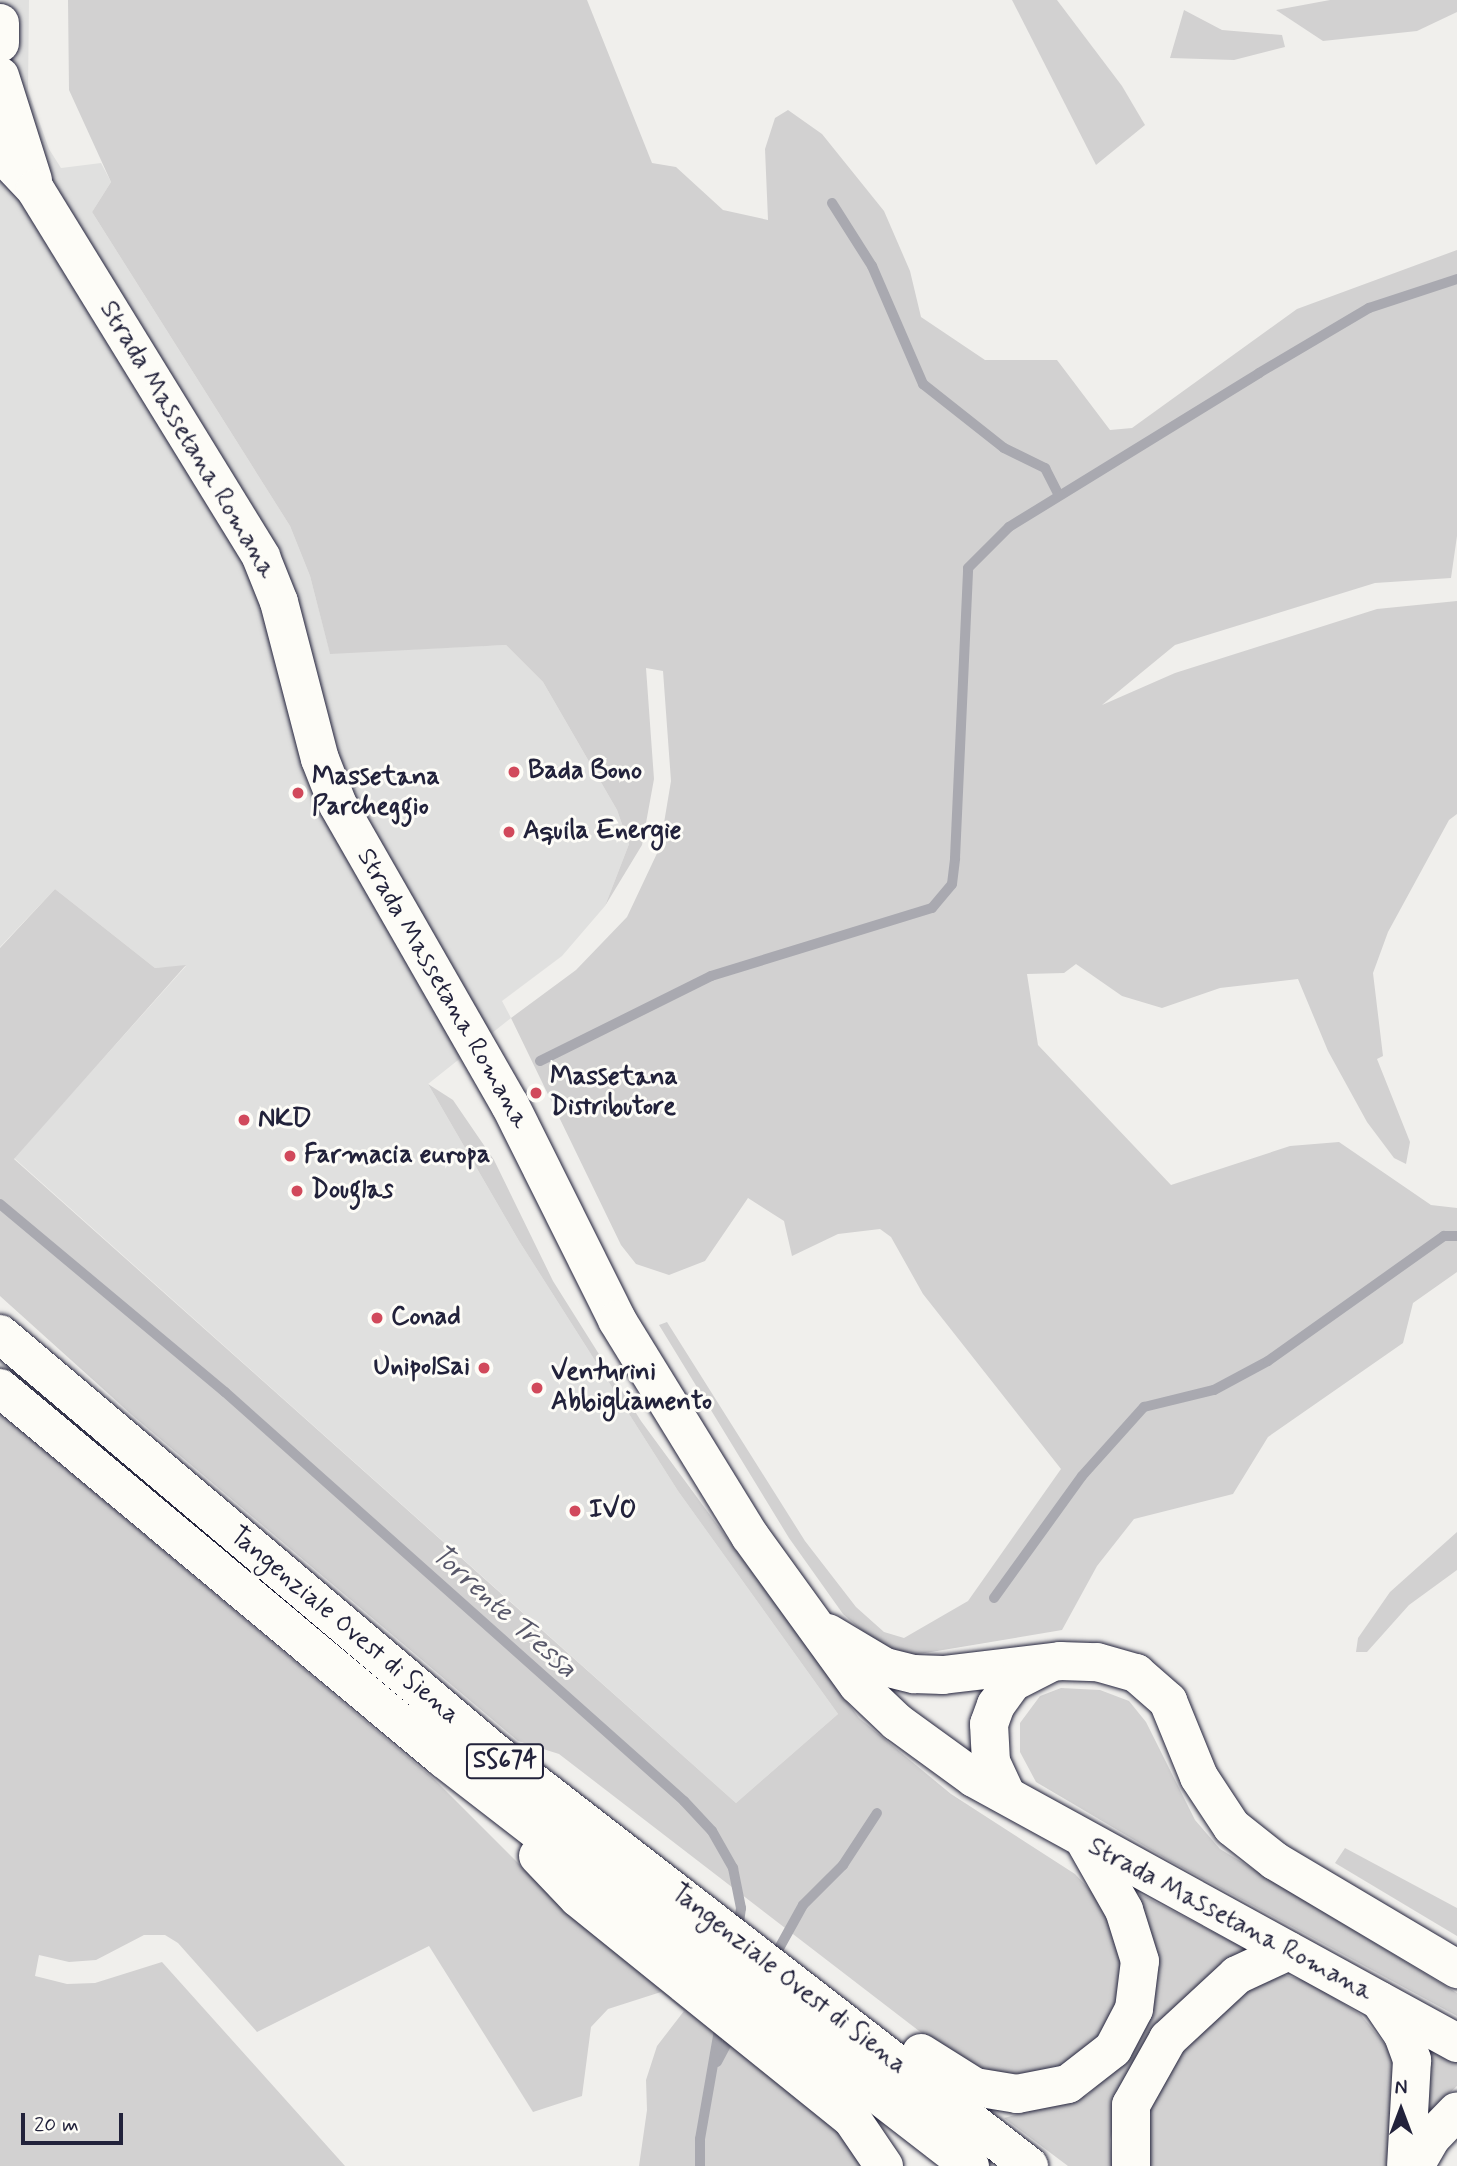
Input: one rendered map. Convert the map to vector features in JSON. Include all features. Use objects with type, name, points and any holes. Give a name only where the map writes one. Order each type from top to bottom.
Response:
[{"type":"main road","points":[[0,23],[0,43]]},
{"type":"main road","name":"Strada Massetana Romana","points":[[0,76],[35,189]]},
{"type":"main road","name":"Strada Massetana Romana","points":[[0,152],[35,189],[261,557],[279,602],[320,759],[367,861],[510,1105],[642,1365],[750,1536],[858,1685],[882,1709],[974,1778],[1006,1794],[1086,1843],[1457,2043]]},
{"type":"main road","name":"Tangenziale Ovest di Siena","points":[[0,1334],[493,1751],[1029,2166]]},
{"type":"main road","name":"Tangenziale Ovest di Siena","points":[[0,1388],[444,1759],[970,2166]]},
{"type":"main road","name":"Strada Massetana Romana","points":[[812,1622],[873,1661],[914,1674],[943,1675],[1060,1661],[1123,1668],[1154,1686],[1172,1710],[1199,1777],[1232,1827],[1294,1873],[1457,1969]]},
{"type":"main road","name":"Strada Massetana Romana","points":[[1006,1794],[988,1746],[996,1705],[1026,1672],[1060,1661]]},
{"type":"main road","points":[[493,1751],[712,1897],[961,2081],[1001,2093],[1043,2092],[1068,2084],[1102,2060],[1134,2009],[1140,1961],[1128,1919],[1086,1843]]},
{"type":"main road","points":[[444,1759],[578,1898],[852,2119],[884,2166]]},
{"type":"main road","points":[[1131,2166],[1129,2119],[1137,2090],[1168,2039],[1195,2010],[1237,1975],[1289,1951]]},
{"type":"main road","points":[[1378,1999],[1403,2035],[1412,2060],[1406,2166]]},
{"type":"main road","points":[[1415,2166],[1431,2138],[1457,2111]]},
{"type":"shaded area","points":[[0,0],[29,0],[28,90],[49,149],[61,168],[101,163],[111,182],[92,212],[290,526],[310,576],[330,653],[506,645],[543,682],[617,810],[629,844],[605,906],[562,956],[502,1001],[511,1018],[428,1084],[519,1241],[678,1491],[838,1714],[736,1803],[14,1158],[186,966],[155,968],[55,889],[0,947]]},
{"type":"shaded area","points":[[68,0],[587,0],[652,163],[676,167],[723,210],[768,220],[765,149],[775,118],[788,110],[822,134],[884,211],[910,271],[921,317],[985,360],[1057,360],[1110,430],[1132,428],[1297,309],[1457,250],[1457,536],[1451,578],[1375,583],[1175,645],[1102,705],[1175,673],[1377,609],[1457,601],[1457,814],[1449,820],[1388,932],[1373,973],[1383,1056],[1377,1059],[1410,1142],[1406,1164],[1394,1158],[1367,1122],[1328,1051],[1298,979],[1220,988],[1162,1008],[1122,996],[1076,964],[1064,973],[1027,974],[1038,1045],[1171,1185],[1290,1146],[1339,1142],[1431,1205],[1457,1208],[1457,1272],[1413,1303],[1403,1343],[1268,1437],[1233,1494],[1134,1519],[1097,1566],[1062,1630],[913,1655],[895,1652],[867,1635],[843,1614],[789,1538],[659,1325],[667,1322],[805,1541],[856,1607],[884,1632],[904,1638],[968,1601],[1061,1469],[923,1294],[891,1237],[880,1229],[838,1234],[792,1256],[784,1221],[748,1198],[705,1261],[669,1275],[636,1264],[621,1245],[511,1018],[576,970],[627,917],[660,847],[671,781],[663,671],[646,668],[654,779],[642,845],[605,906],[629,844],[617,810],[543,682],[506,645],[330,654],[310,576],[290,526],[92,212],[111,182],[69,90]]},
{"type":"shaded area","points":[[1012,0],[1057,0],[1122,86],[1145,125],[1096,165]]},
{"type":"shaded area","points":[[1330,0],[1457,0],[1457,12],[1417,31],[1323,41],[1276,10]]},
{"type":"shaded area","points":[[1184,10],[1222,30],[1282,35],[1285,47],[1234,60],[1170,58]]},
{"type":"shaded area","points":[[55,889],[155,968],[186,965],[14,1159],[736,1803],[838,1714],[678,1491],[519,1241],[428,1084],[453,1100],[494,1160],[553,1281],[641,1421],[859,1718],[951,1794],[1075,1874],[1102,1903],[1115,1932],[1122,1969],[1116,2011],[1090,2046],[1059,2068],[1023,2073],[986,2074],[949,2054],[559,1754],[518,1741],[132,1415],[0,1296],[0,948]]},
{"type":"shaded area","points":[[0,1413],[435,1780],[534,1879],[843,2126],[870,2166],[639,2166],[647,2110],[646,2080],[657,2046],[684,2011],[661,1992],[608,2009],[591,2027],[582,2096],[533,2112],[429,1946],[257,2032],[178,1943],[165,1935],[144,1935],[96,1960],[69,1962],[39,1955],[35,1976],[67,1984],[95,1983],[162,1962],[345,2166],[0,2166]]},
{"type":"shaded area","points":[[1457,1532],[1457,1570],[1409,1605],[1367,1652],[1356,1652],[1358,1638],[1390,1592]]},
{"type":"shaded area","points":[[1061,1688],[1100,1690],[1129,1701],[1146,1722],[1195,1820],[1220,1849],[1457,1993],[1457,2016],[1170,1861],[1036,1782],[1020,1752],[1020,1723],[1040,1696]]},
{"type":"shaded area","points":[[1345,1848],[1457,1908],[1457,1936],[1335,1863]]},
{"type":"shaded area","points":[[1140,1894],[1248,1950],[1118,2105],[1110,2140],[1112,2166],[1068,2166],[1004,2118],[1088,2095],[1127,2054]]},
{"type":"shaded area","points":[[1278,1973],[1310,1982],[1361,2015],[1387,2047],[1397,2070],[1386,2166],[1145,2166],[1142,2121],[1196,2022]]},
{"type":"shaded area","points":[[1431,2048],[1457,2063],[1457,2086],[1426,2115]]},
{"type":"waterway","points":[[832,203],[872,266],[923,384],[1004,448],[1045,468],[1059,495]]},
{"type":"waterway","points":[[540,1061],[711,976],[932,908],[952,884],[955,858],[968,568],[1009,527],[1259,373],[1369,308],[1457,279]]},
{"type":"waterway","name":"Torrente Tressa","points":[[0,1204],[225,1392],[684,1801],[712,1831],[733,1868],[741,1908],[738,1929]]},
{"type":"waterway","points":[[994,1598],[1082,1476],[1144,1407],[1214,1390],[1268,1361],[1444,1236],[1457,1236]]},
{"type":"waterway","points":[[772,1961],[803,1905],[843,1865],[877,1813]]},
{"type":"waterway","name":"Torrente Tressa","points":[[700,2166],[700,2139],[720,2024]]},
{"type":"waterway","points":[[717,2062],[734,2030]]},
{"type":"place","name":"Bada Bono","points":[[514,772]]},
{"type":"place","name":"Massetana Parcheggio","points":[[298,793]]},
{"type":"place","name":"Aquila Energie","points":[[509,832]]},
{"type":"place","name":"Massetana Distributore","points":[[536,1093]]},
{"type":"place","name":"NKD","points":[[244,1120]]},
{"type":"place","name":"Farmacia europa","points":[[290,1156]]},
{"type":"place","name":"Douglas","points":[[297,1191]]},
{"type":"place","name":"Conad","points":[[377,1318]]},
{"type":"place","name":"UnipolSai","points":[[484,1368]]},
{"type":"place","name":"Venturini Abbigliamento","points":[[537,1388]]},
{"type":"place","name":"IVO","points":[[575,1511]]}]
